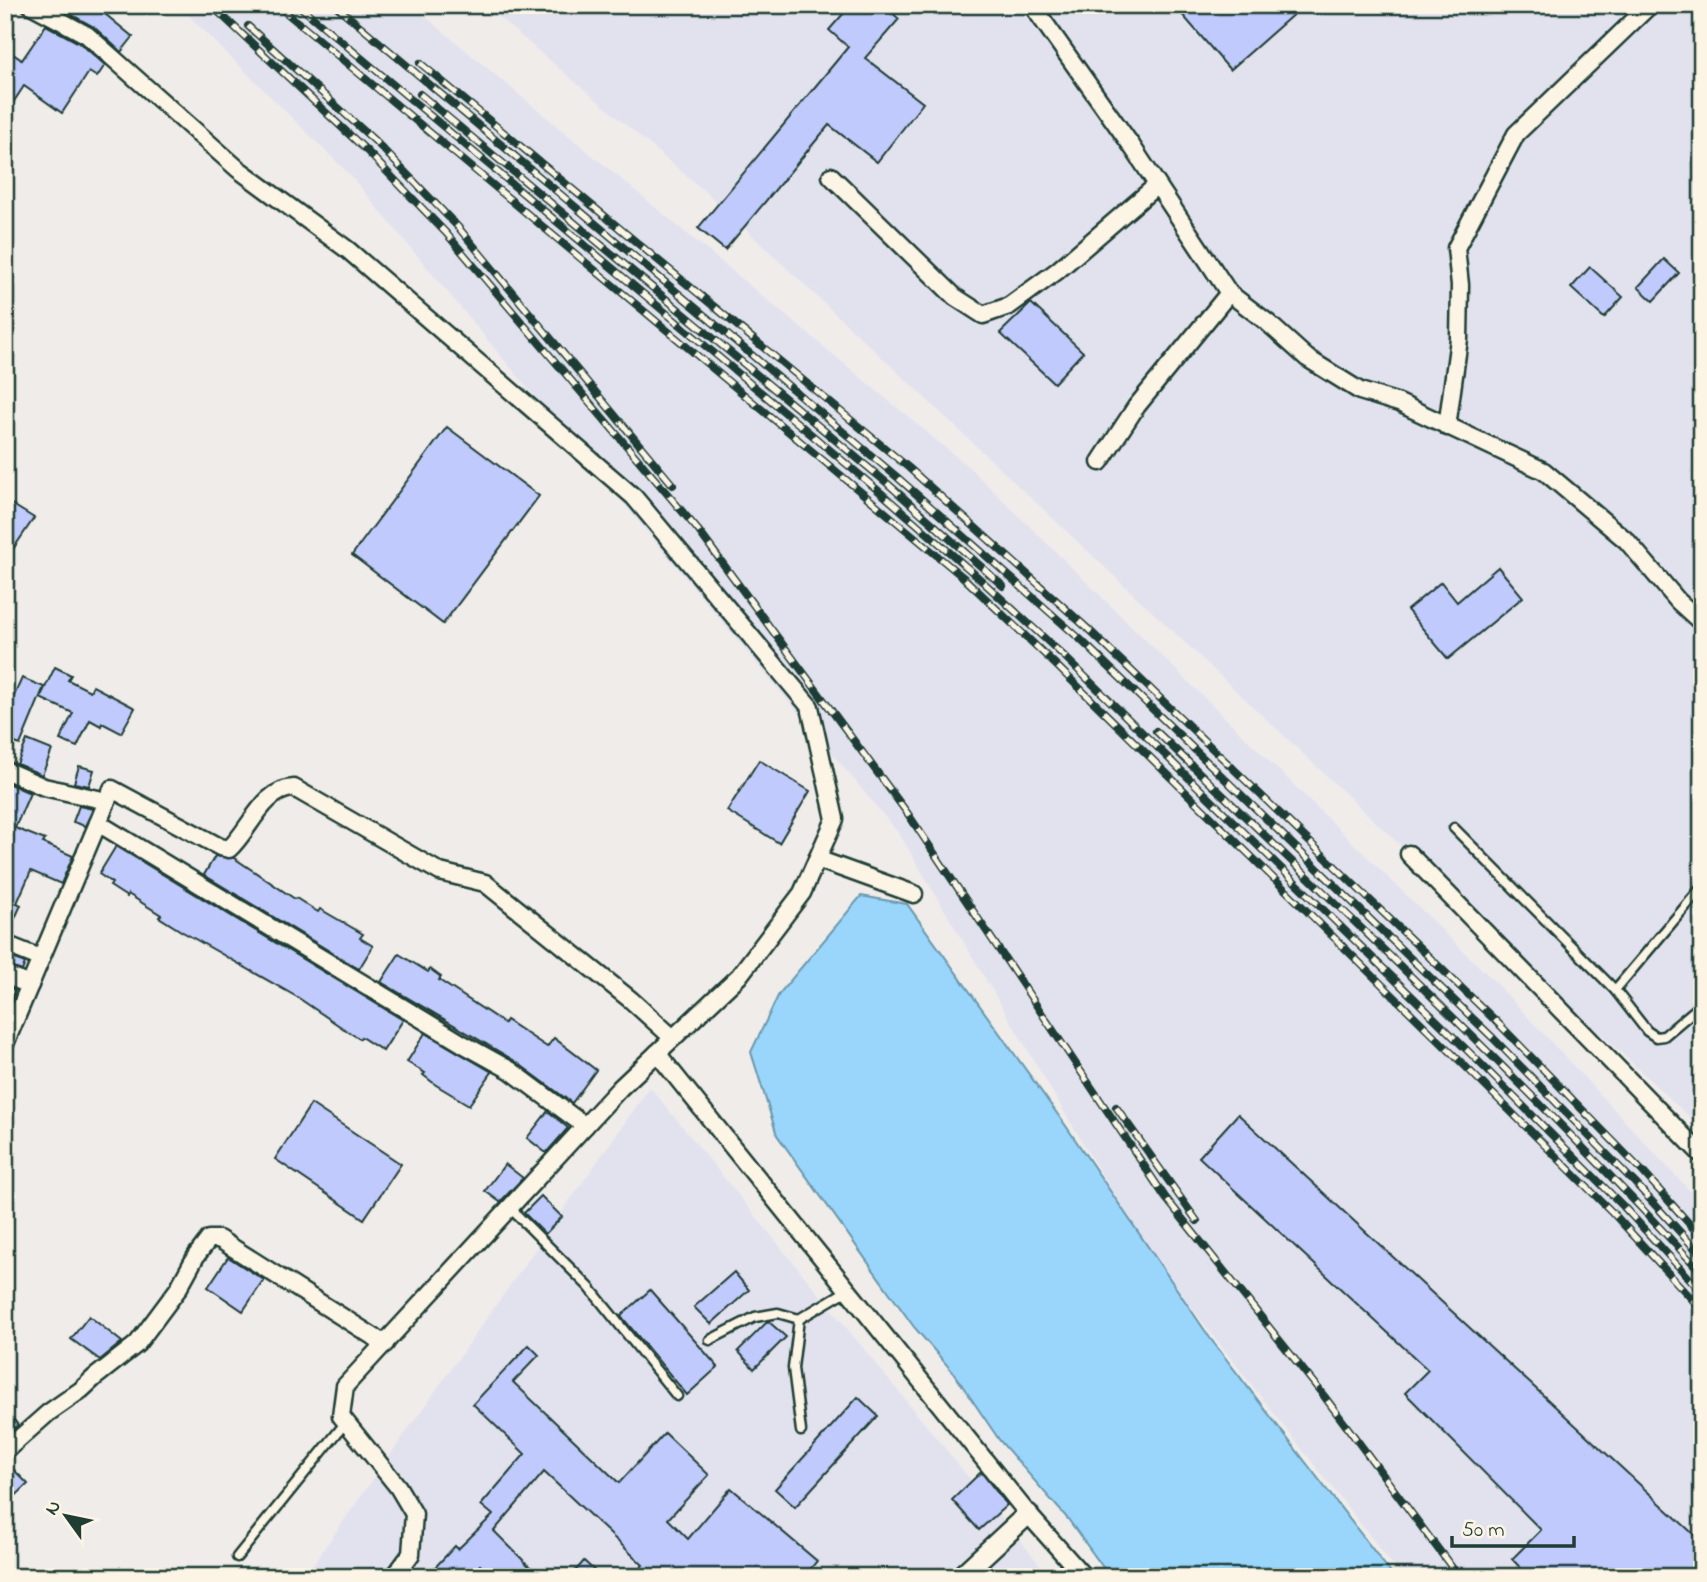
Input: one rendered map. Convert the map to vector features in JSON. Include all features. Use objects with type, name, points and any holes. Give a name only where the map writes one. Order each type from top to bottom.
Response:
[{"type":"street","points":[[31,5],[88,35],[238,169],[348,250],[634,498],[810,707],[835,819],[802,893],[739,976],[585,1126],[345,1386],[341,1416],[398,1486],[414,1514],[411,1554],[394,1577]]},
{"type":"street","points":[[1032,5],[1229,293],[1317,364],[1360,391],[1399,403],[1544,471],[1627,541],[1678,601],[1702,623]]},
{"type":"street","points":[[1447,427],[1459,339],[1460,285],[1457,248],[1516,134],[1650,5]]},
{"type":"street","points":[[831,176],[955,296],[983,315],[1009,306],[1056,271],[1157,185]]},
{"type":"street","points":[[1100,462],[1136,407],[1229,293]]},
{"type":"street","points":[[5,770],[44,787],[107,801]]},
{"type":"street","points":[[5,1044],[112,789],[220,847],[229,849],[239,840],[274,793],[294,788],[440,872],[485,883],[610,983],[673,1038]]},
{"type":"street","points":[[98,823],[510,1070],[585,1126]]},
{"type":"street","points":[[1409,854],[1702,1155]]},
{"type":"street","points":[[817,859],[914,894]]},
{"type":"street","points":[[5,944],[40,958]]},
{"type":"street","points":[[5,975],[30,985]]},
{"type":"street","points":[[657,1053],[1028,1514],[1084,1577]]},
{"type":"street","points":[[5,1451],[48,1413],[137,1344],[178,1289],[209,1239],[219,1240],[385,1344]]},
{"type":"street","points":[[960,1577],[1028,1514]]},
{"type":"lane","points":[[1454,828],[1615,990],[1647,1031],[1656,1037],[1664,1036],[1702,1004]]},
{"type":"lane","points":[[1615,990],[1702,887]]},
{"type":"lane","points":[[510,1208],[589,1287],[677,1396]]},
{"type":"lane","points":[[710,1340],[755,1317],[778,1312],[799,1319],[848,1290]]},
{"type":"lane","points":[[799,1319],[793,1368],[802,1431]]},
{"type":"lane","points":[[237,1557],[346,1422]]},
{"type":"shaded area","points":[[178,5],[411,5],[970,468],[1497,984],[1702,1204],[1702,1577],[1402,1577],[1147,1251],[900,835],[350,175]]},
{"type":"shaded area","points":[[484,5],[1702,5],[1702,1129],[708,194]]},
{"type":"shaded area","points":[[650,1087],[1050,1577],[304,1577]]},
{"type":"water","points":[[861,896],[907,904],[1066,1126],[1210,1338],[1394,1577],[1110,1577],[1068,1519],[1000,1441],[953,1372],[914,1327],[777,1135],[751,1052],[779,994]]},
{"type":"building","points":[[79,5],[94,5],[133,37],[121,52],[94,27],[72,15]]},
{"type":"building","points":[[851,5],[884,5],[899,19],[865,58],[923,103],[877,162],[829,125],[725,250],[698,228],[848,47],[829,30]]},
{"type":"building","points":[[1174,5],[1304,5],[1230,70]]},
{"type":"building","points":[[46,25],[81,44],[105,65],[97,77],[89,72],[62,113],[24,86],[5,115],[5,60],[10,52],[22,60]]},
{"type":"building","points":[[1664,259],[1679,273],[1653,301],[1638,287]]},
{"type":"building","points":[[1590,267],[1623,297],[1604,318],[1571,288]]},
{"type":"building","points":[[1031,303],[1083,352],[1054,383],[1000,333]]},
{"type":"building","points":[[447,427],[539,496],[443,624],[352,555]]},
{"type":"building","points":[[5,500],[34,518],[5,561]]},
{"type":"building","points":[[1498,567],[1523,597],[1448,659],[1407,610],[1441,582],[1457,602]]},
{"type":"building","points":[[55,667],[71,675],[68,680],[90,691],[93,686],[135,708],[121,733],[90,720],[77,747],[60,740],[73,713],[40,698]]},
{"type":"building","points":[[22,678],[44,687],[20,745],[5,739],[5,716]]},
{"type":"building","points":[[27,740],[52,750],[42,775],[17,764]]},
{"type":"building","points":[[759,760],[810,791],[779,843],[727,811]]},
{"type":"building","points":[[79,766],[94,770],[89,786],[74,783]]},
{"type":"building","points":[[5,782],[30,793],[15,828],[45,840],[43,843],[73,856],[61,884],[31,871],[17,903],[21,905],[8,934],[5,934]]},
{"type":"building","points":[[79,806],[93,809],[85,826],[73,822]]},
{"type":"building","points":[[116,846],[403,1020],[383,1051],[347,1031],[297,997],[181,931],[128,894],[127,897],[110,886],[112,883],[99,874]]},
{"type":"building","points":[[215,856],[234,858],[295,899],[318,912],[320,909],[363,934],[360,938],[373,946],[359,969],[204,875]]},
{"type":"building","points":[[399,954],[428,972],[430,969],[441,977],[439,980],[504,1023],[506,1020],[547,1047],[554,1038],[596,1070],[572,1103],[515,1061],[381,982]]},
{"type":"building","points":[[5,955],[25,963],[22,971],[5,965]]},
{"type":"building","points":[[5,986],[15,990],[6,1011],[5,1011]]},
{"type":"building","points":[[425,1033],[492,1072],[469,1105],[436,1085],[423,1075],[425,1073],[407,1062]]},
{"type":"building","points":[[311,1104],[401,1164],[364,1219],[275,1159]]},
{"type":"building","points":[[548,1111],[568,1128],[546,1153],[527,1138]]},
{"type":"building","points":[[1238,1114],[1702,1542],[1702,1577],[1529,1577],[1512,1559],[1541,1530],[1405,1393],[1428,1370],[1199,1157]]},
{"type":"building","points":[[505,1164],[523,1178],[500,1202],[485,1191]]},
{"type":"building","points":[[541,1196],[562,1217],[545,1234],[524,1213]]},
{"type":"building","points":[[228,1257],[264,1280],[243,1311],[208,1287]]},
{"type":"building","points":[[734,1272],[749,1290],[711,1324],[694,1307]]},
{"type":"building","points":[[650,1290],[718,1367],[687,1395],[621,1316]]},
{"type":"building","points":[[89,1316],[122,1342],[100,1360],[71,1339]]},
{"type":"building","points":[[768,1321],[786,1337],[754,1369],[738,1351]]},
{"type":"building","points":[[529,1345],[539,1355],[513,1382],[619,1483],[665,1433],[709,1475],[668,1519],[688,1539],[731,1488],[817,1561],[804,1577],[631,1577],[643,1565],[544,1472],[494,1531],[540,1577],[492,1577],[480,1565],[469,1577],[426,1577],[455,1546],[458,1549],[493,1515],[481,1505],[525,1454],[473,1404]]},
{"type":"building","points":[[858,1397],[878,1416],[795,1507],[775,1489]]},
{"type":"building","points":[[5,1409],[18,1425],[5,1437]]},
{"type":"building","points":[[5,1461],[28,1484],[5,1506]]},
{"type":"building","points":[[981,1472],[1007,1505],[979,1530],[952,1500]]},
{"type":"building","points":[[584,1561],[601,1577],[570,1577]]},
{"type":"railway","points":[[211,5],[367,151],[446,233],[698,530],[908,814],[1165,1197],[1324,1396],[1459,1577]]},
{"type":"railway","points":[[277,5],[964,578],[1468,1069],[1612,1212],[1702,1310]]},
{"type":"railway","points":[[298,5],[880,492],[1065,657],[1474,1057],[1622,1205],[1702,1292]]},
{"type":"railway","points":[[335,5],[897,477],[1080,639],[1493,1038],[1635,1183],[1702,1256]]},
{"type":"railway","points":[[248,26],[376,142],[458,227],[673,485]]},
{"type":"railway","points":[[420,63],[909,468],[1087,628],[1501,1026],[1643,1172],[1702,1238]]},
{"type":"railway","points":[[420,94],[887,483],[1003,586]]},
{"type":"railway","points":[[1156,731],[1502,1065],[1702,1273]]},
{"type":"railway","points":[[1116,1107],[1197,1221]]}]
